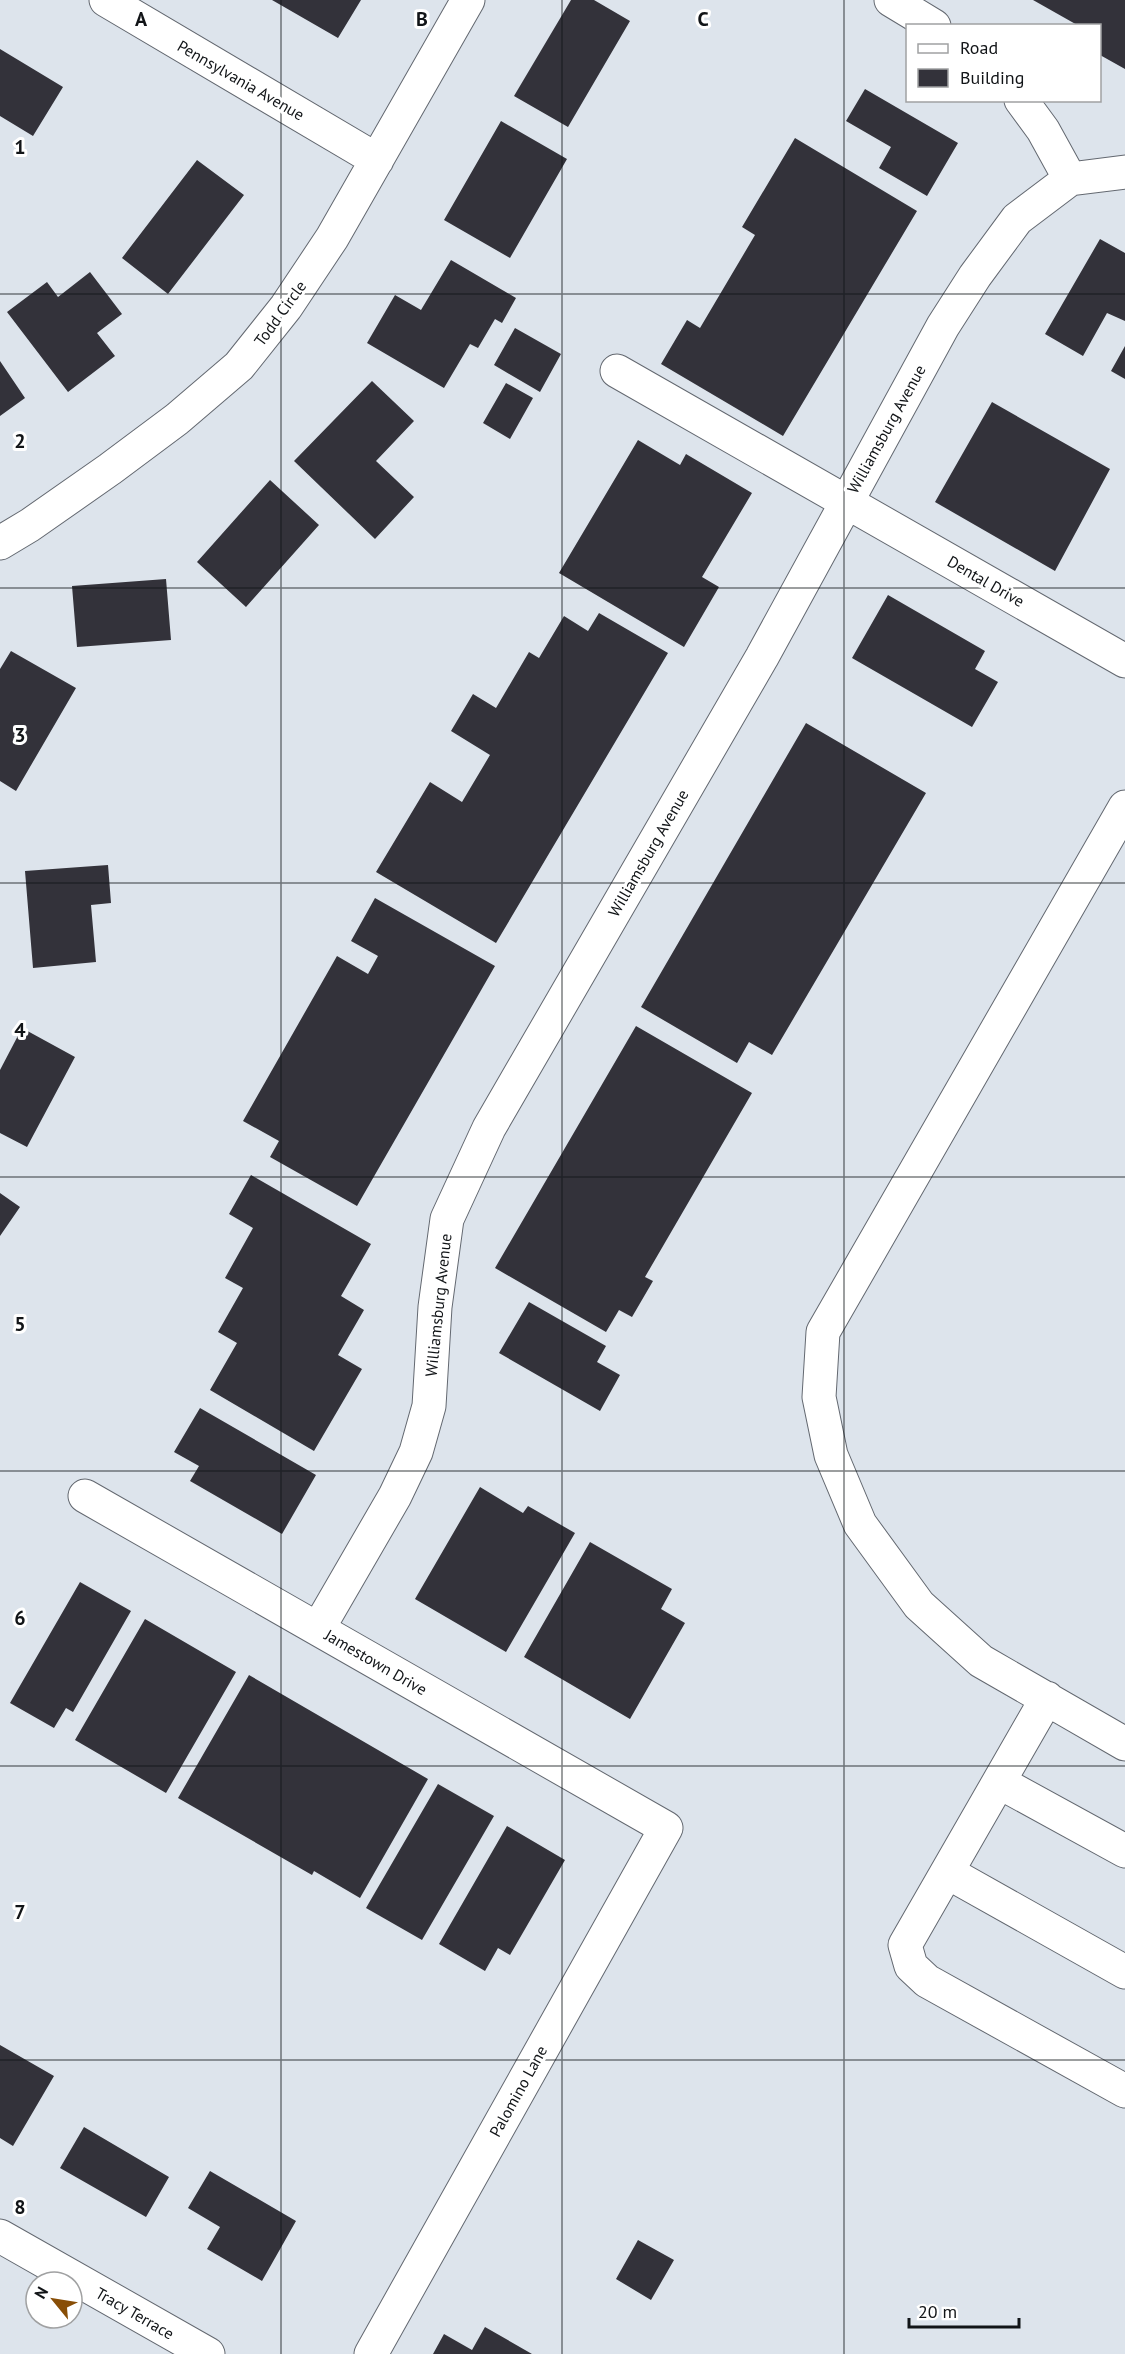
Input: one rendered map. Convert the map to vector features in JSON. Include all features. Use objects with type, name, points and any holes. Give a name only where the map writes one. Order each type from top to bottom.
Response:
[{"type":"street","name":"Pennsylvania Avenue","points":[[105,0],[377,160]]},
{"type":"street","name":"Todd Circle","points":[[0,543],[30,525],[110,469],[177,419],[239,366],[286,307],[325,248],[468,0]]},
{"type":"street","points":[[891,0],[931,24]]},
{"type":"street","points":[[1022,102],[1043,130],[1070,179]]},
{"type":"street","name":"Williamsburg Avenue","points":[[318,1629],[395,1496],[416,1452],[429,1406],[435,1307],[447,1220],[489,1128],[762,657],[943,326],[975,276],[1017,219],[1070,179],[1125,172]]},
{"type":"street","name":"Dental Drive","points":[[617,371],[1125,661]]},
{"type":"street","points":[[1125,807],[823,1332],[819,1397],[831,1455],[860,1524],[919,1605],[981,1661],[1125,1744]]},
{"type":"street","name":"Jamestown Drive","points":[[85,1496],[666,1828]]},
{"type":"street","points":[[1047,1698],[905,1945],[911,1966],[927,1981],[1125,2091]]},
{"type":"street","points":[[999,1782],[1125,1851]]},
{"type":"street","name":"Palomino Lane","points":[[371,2354],[666,1828]]},
{"type":"street","points":[[947,1872],[1125,1972]]},
{"type":"street","name":"Tracy Terrace","points":[[0,2236],[208,2354]]},
{"type":"building","points":[[272,0],[361,0],[338,38]]},
{"type":"building","points":[[571,0],[594,0],[630,21],[568,127],[514,96]]},
{"type":"building","points":[[1033,0],[1125,0],[1125,69],[1101,56],[1101,24],[1075,24]]},
{"type":"building","points":[[0,49],[63,87],[33,136],[0,116]]},
{"type":"building","points":[[865,89],[958,143],[927,196],[879,168],[891,147],[846,121]]},
{"type":"building","points":[[501,121],[567,159],[510,258],[444,220]]},
{"type":"building","points":[[795,138],[917,211],[783,436],[661,364],[687,320],[700,328],[755,235],[742,227]]},
{"type":"building","points":[[197,160],[244,195],[168,294],[122,258]]},
{"type":"building","points":[[1100,239],[1125,253],[1125,321],[1107,313],[1083,356],[1045,334]]},
{"type":"building","points":[[451,260],[516,298],[502,323],[495,319],[478,348],[470,344],[444,388],[367,343],[395,295],[421,310]]},
{"type":"building","points":[[90,272],[122,314],[97,333],[115,356],[68,392],[7,312],[47,282],[58,297]]},
{"type":"building","points":[[515,328],[561,354],[540,392],[494,365]]},
{"type":"building","points":[[1125,346],[1125,379],[1111,371]]},
{"type":"building","points":[[0,361],[25,398],[0,416]]},
{"type":"building","points":[[372,381],[414,421],[376,461],[414,497],[375,539],[294,461]]},
{"type":"building","points":[[506,383],[533,398],[510,439],[483,423]]},
{"type":"building","points":[[992,402],[1110,469],[1055,571],[935,502]]},
{"type":"building","points":[[638,440],[680,465],[686,454],[752,493],[702,577],[719,587],[684,647],[559,573]]},
{"type":"building","points":[[270,480],[319,525],[246,607],[197,562]]},
{"type":"building","points":[[166,579],[171,640],[77,647],[72,586]]},
{"type":"building","points":[[888,595],[985,651],[975,669],[998,682],[972,727],[852,658]]},
{"type":"building","points":[[599,613],[668,653],[496,943],[376,872],[430,782],[462,802],[490,755],[451,731],[473,694],[496,708],[529,652],[539,658],[564,616],[588,631]]},
{"type":"building","points":[[11,651],[76,688],[16,791],[0,781],[0,669]]},
{"type":"building","points":[[806,723],[926,793],[772,1055],[749,1042],[737,1063],[641,1007]]},
{"type":"building","points":[[108,865],[111,903],[91,905],[96,962],[33,968],[25,871]]},
{"type":"building","points":[[375,898],[495,966],[357,1206],[270,1157],[279,1141],[243,1121],[337,956],[368,974],[378,956],[351,941]]},
{"type":"building","points":[[636,1026],[752,1093],[645,1277],[653,1281],[632,1317],[619,1310],[606,1332],[495,1268]]},
{"type":"building","points":[[22,1028],[75,1057],[27,1147],[0,1133],[0,1070]]},
{"type":"building","points":[[251,1175],[371,1244],[341,1296],[364,1310],[338,1355],[362,1369],[314,1451],[210,1390],[237,1343],[218,1332],[243,1288],[225,1278],[253,1228],[229,1214]]},
{"type":"building","points":[[0,1193],[20,1207],[0,1236]]},
{"type":"building","points":[[529,1302],[606,1346],[597,1362],[620,1375],[600,1411],[499,1353]]},
{"type":"building","points":[[200,1408],[316,1475],[282,1534],[190,1481],[199,1466],[174,1452]]},
{"type":"building","points":[[480,1487],[523,1513],[528,1506],[575,1533],[506,1652],[415,1599]]},
{"type":"building","points":[[590,1542],[672,1589],[661,1609],[685,1623],[630,1719],[524,1657]]},
{"type":"building","points":[[80,1582],[131,1611],[73,1712],[66,1708],[54,1728],[10,1703]]},
{"type":"building","points":[[145,1619],[236,1672],[166,1793],[75,1740]]},
{"type":"building","points":[[249,1675],[428,1779],[360,1898],[314,1871],[312,1875],[178,1798]]},
{"type":"building","points":[[438,1784],[494,1816],[422,1940],[366,1908]]},
{"type":"building","points":[[507,1826],[565,1860],[510,1955],[498,1948],[485,1971],[439,1944]]},
{"type":"building","points":[[0,2045],[54,2076],[13,2146],[0,2138]]},
{"type":"building","points":[[84,2127],[169,2177],[146,2217],[60,2168]]},
{"type":"building","points":[[210,2171],[296,2221],[262,2281],[207,2249],[220,2227],[188,2208]]},
{"type":"building","points":[[638,2240],[674,2260],[651,2300],[616,2279]]},
{"type":"building","points":[[485,2327],[532,2354],[433,2354],[444,2334],[472,2350]]}]
